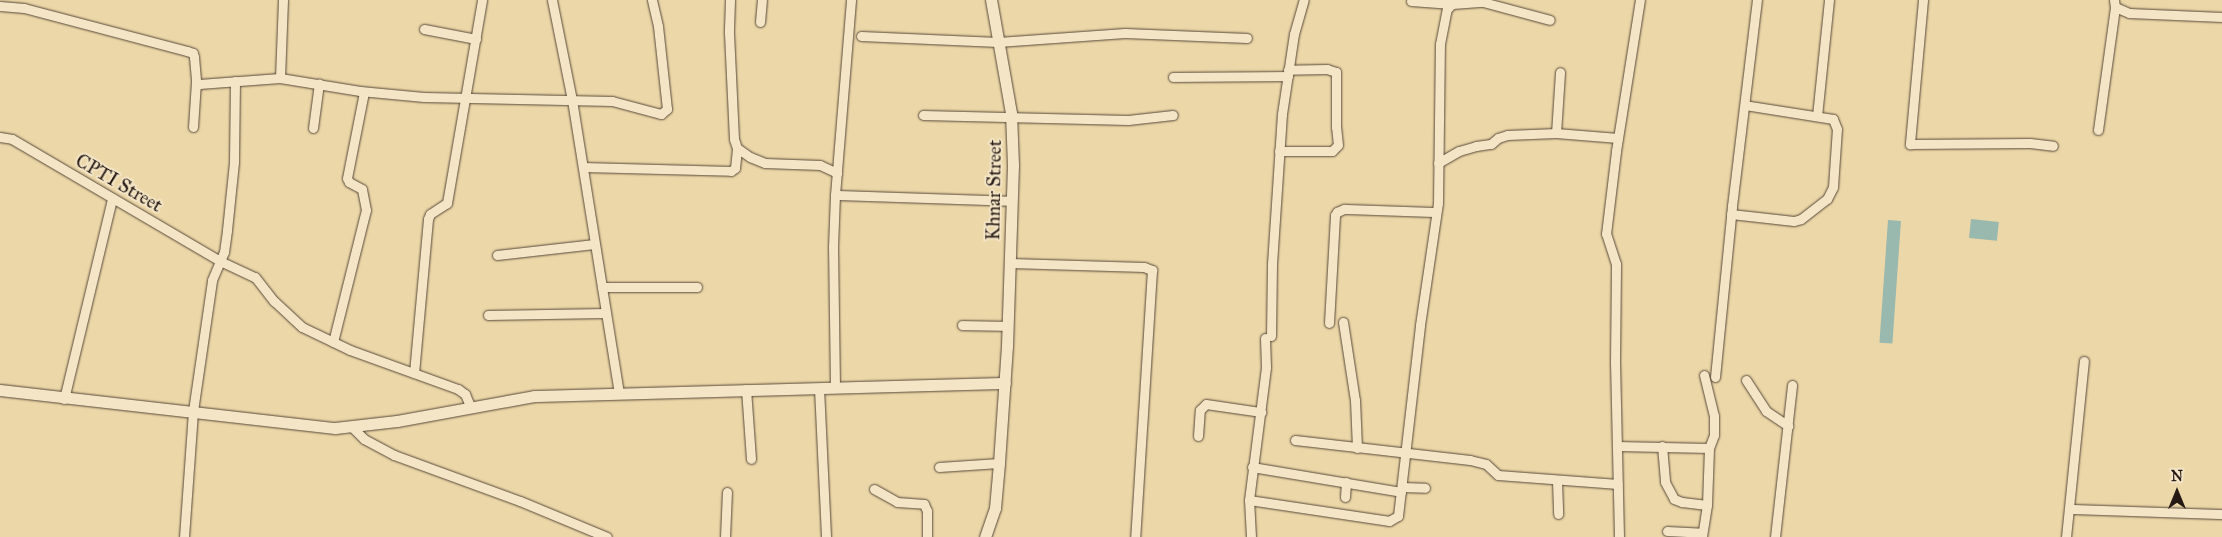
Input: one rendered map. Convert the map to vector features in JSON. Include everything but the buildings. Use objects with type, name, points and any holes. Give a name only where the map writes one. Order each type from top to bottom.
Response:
[{"type":"street","points":[[280,78],[283,0]]},
{"type":"street","points":[[414,374],[428,219],[430,214],[448,203],[482,0]]},
{"type":"street","points":[[552,0],[572,100],[619,392]]},
{"type":"street","points":[[196,82],[280,78],[364,92],[466,99],[612,101],[661,114],[666,111],[658,26],[652,0]]},
{"type":"street","points":[[583,167],[731,171],[736,168],[737,148],[734,139],[729,33],[730,0]]},
{"type":"street","points":[[760,22],[762,0]]},
{"type":"street","points":[[835,387],[833,246],[835,195],[851,0]]},
{"type":"street","name":"Khnar Street","points":[[985,537],[995,508],[999,463],[1008,326],[1012,201],[1011,118],[991,0]]},
{"type":"street","points":[[1251,537],[1249,500],[1266,367],[1278,151],[1294,34],[1304,0]]},
{"type":"street","points":[[1619,537],[1616,264],[1606,234],[1618,138],[1640,0]]},
{"type":"street","points":[[1715,377],[1757,0]]},
{"type":"street","points":[[1817,116],[1829,0]]},
{"type":"street","points":[[1923,0],[1913,86],[1910,144],[2030,143],[2053,146]]},
{"type":"street","points":[[1411,2],[1452,4],[1484,1],[1550,20]]},
{"type":"street","points":[[2098,130],[2114,3],[2128,13],[2222,17]]},
{"type":"street","points":[[1249,500],[1390,521],[1398,516],[1420,325],[1436,212],[1440,44],[1447,9],[1452,4]]},
{"type":"street","points":[[0,6],[24,8],[192,53],[196,82],[193,127]]},
{"type":"street","points":[[424,29],[476,39]]},
{"type":"street","points":[[861,36],[998,42],[1125,33],[1247,38]]},
{"type":"street","points":[[1173,77],[1288,73],[1328,69],[1336,72],[1336,127],[1338,145],[1332,151],[1278,151]]},
{"type":"street","points":[[1556,133],[1560,72]]},
{"type":"street","points":[[184,537],[193,411],[212,280],[224,252],[234,162],[235,81]]},
{"type":"street","points":[[313,128],[319,83]]},
{"type":"street","points":[[333,342],[366,210],[362,189],[349,182],[347,178],[364,92]]},
{"type":"street","points":[[1732,214],[1794,221],[1801,219],[1827,199],[1833,187],[1837,129],[1833,119],[1745,105]]},
{"type":"street","points":[[923,115],[1128,120],[1173,115]]},
{"type":"street","points":[[1438,164],[1469,148],[1491,144],[1502,135],[1556,133],[1618,138]]},
{"type":"street","name":"CPTI Street","points":[[0,137],[12,139],[220,261],[255,277],[274,301],[302,327],[333,342],[463,391],[470,406]]},
{"type":"street","points":[[737,148],[750,157],[765,163],[820,165],[837,173]]},
{"type":"street","points":[[835,195],[1012,201]]},
{"type":"street","points":[[64,398],[112,199]]},
{"type":"street","points":[[1329,323],[1335,215],[1337,212],[1344,209],[1436,212]]},
{"type":"street","points":[[497,255],[594,244]]},
{"type":"street","points":[[1010,263],[1144,267],[1152,270],[1135,537]]},
{"type":"street","points":[[602,287],[697,288]]},
{"type":"street","points":[[488,316],[605,313]]},
{"type":"street","points":[[1343,322],[1354,400],[1357,448]]},
{"type":"street","points":[[962,325],[1008,326]]},
{"type":"street","points":[[2066,537],[2084,361]]},
{"type":"street","points":[[1667,531],[1702,535],[1707,505],[1709,448],[1714,435],[1714,416],[1704,375]]},
{"type":"street","points":[[1746,380],[1766,411],[1788,426]]},
{"type":"street","points":[[0,390],[193,411],[311,427],[352,428],[534,396],[619,392],[1005,383]]},
{"type":"street","points":[[1774,537],[1792,385]]},
{"type":"street","points":[[819,388],[826,537]]},
{"type":"street","points":[[746,389],[751,459]]},
{"type":"street","points":[[1198,436],[1200,410],[1206,404],[1261,412]]},
{"type":"street","points":[[352,428],[364,439],[394,455],[520,501],[607,537]]},
{"type":"street","points":[[1295,440],[1486,464],[1498,475],[1618,484]]},
{"type":"street","points":[[1617,446],[1709,448]]},
{"type":"street","points":[[1662,446],[1665,482],[1674,499],[1687,504],[1707,505]]},
{"type":"street","points":[[939,467],[999,463]]},
{"type":"street","points":[[1252,467],[1401,490],[1425,488]]},
{"type":"street","points":[[1557,480],[1558,514]]},
{"type":"street","points":[[1345,497],[1346,482]]},
{"type":"street","points":[[874,489],[897,502],[924,504],[927,511],[927,537]]},
{"type":"street","points":[[725,537],[727,492]]},
{"type":"street","points":[[2070,509],[2222,514]]},
{"type":"water","points":[[1971,219],[1999,222],[1997,241],[1969,238]]},
{"type":"water","points":[[1888,220],[1901,221],[1892,344],[1879,343]]}]
